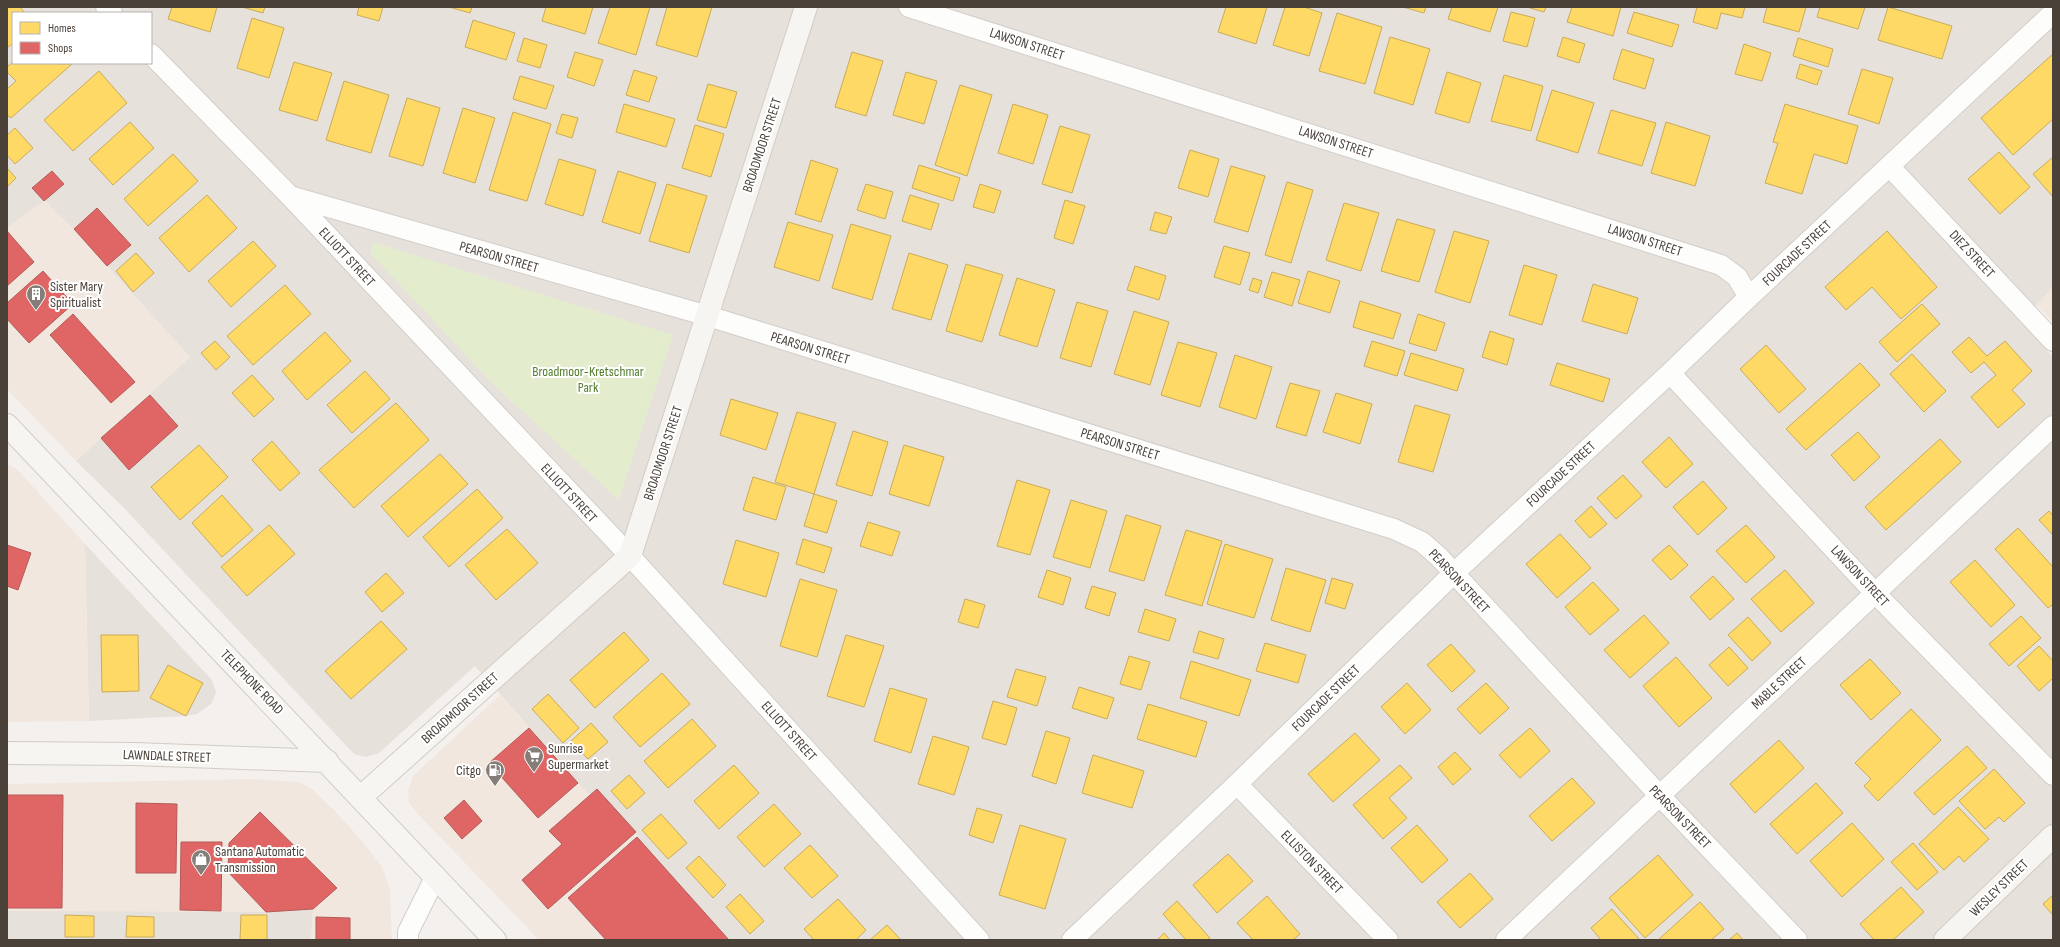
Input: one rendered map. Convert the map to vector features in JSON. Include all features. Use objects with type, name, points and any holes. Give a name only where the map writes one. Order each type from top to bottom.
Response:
[{"type":"street","name":"BROADMOOR STREET","points":[[361,797],[630,556],[806,7]]},
{"type":"street","name":"LAWSON STREET","points":[[909,7],[1721,265],[1737,277],[1749,296]]},
{"type":"street","name":"FOURCADE STREET","points":[[1072,940],[1237,784],[1453,574],[1670,373],[1749,296],[1890,167],[2047,12]]},
{"type":"street","name":"ELLIOTT STREET","points":[[152,55],[290,196],[630,556],[979,940]]},
{"type":"street","name":"DIEZ STREET","points":[[1890,167],[2053,341]]},
{"type":"street","name":"PEARSON STREET","points":[[290,196],[708,316],[1394,528],[1422,542],[1439,557],[1453,574],[1660,796],[1797,940]]},
{"type":"street","name":"LAWSON STREET","points":[[1670,373],[1874,592],[2053,775]]},
{"type":"street","name":"TELEPHONE ROAD","points":[[7,425],[15,442],[327,761],[495,940]]},
{"type":"street","name":"MABLE STREET","points":[[1506,940],[1874,592],[2053,426]]},
{"type":"street","name":"LAWNDALE STREET","points":[[7,753],[135,754],[327,761]]},
{"type":"street","name":"ELLISTON STREET","points":[[1237,784],[1388,940]]},
{"type":"street","name":"WESLEY STREET","points":[[1945,940],[2053,836]]},
{"type":"street","points":[[408,940],[408,932],[436,876]]},
{"type":"shaded area","points":[[7,7],[2053,7],[2053,288],[2020,321],[2053,357],[2053,940],[729,940],[637,837],[636,832],[597,789],[589,795],[475,666],[379,753],[366,757],[354,754],[124,508],[76,461],[190,357],[45,201],[7,228]]},
{"type":"shaded area","points":[[44,201],[74,229],[190,357],[76,461],[7,389],[7,228]]},
{"type":"shaded area","points":[[2053,288],[2053,322],[2036,305]]},
{"type":"shaded area","points":[[7,464],[17,469],[85,544],[89,721],[7,722]]},
{"type":"shaded area","points":[[85,544],[212,680],[216,693],[211,704],[197,714],[185,716],[89,721]]},
{"type":"shaded area","points":[[500,695],[589,795],[597,789],[636,832],[637,837],[729,940],[539,940],[417,813],[409,803],[408,791],[413,776]]},
{"type":"shaded area","points":[[253,779],[299,782],[313,790],[334,810],[363,842],[382,867],[390,889],[392,940],[311,940],[313,909],[266,912],[7,911],[7,784]]},
{"type":"shaded area","points":[[313,909],[311,940],[7,940],[7,911],[180,910],[267,912]]},
{"type":"green space","name":"Broadmoor-Kretschmar Park","points":[[372,242],[673,335],[619,500],[493,384],[371,254]]},
{"type":"building: Homes","points":[[7,7],[20,7],[24,12],[12,12],[12,44],[7,48]]},
{"type":"building: Homes","points":[[172,7],[217,7],[210,32],[168,19]]},
{"type":"building: Homes","points":[[242,7],[265,7],[263,13]]},
{"type":"building: Homes","points":[[359,7],[383,7],[379,21],[357,15]]},
{"type":"building: Homes","points":[[449,7],[472,7],[470,13]]},
{"type":"building: Homes","points":[[546,7],[593,7],[585,34],[542,21]]},
{"type":"building: Homes","points":[[610,7],[650,7],[636,55],[598,43]]},
{"type":"building: Homes","points":[[667,7],[712,7],[697,57],[656,45]]},
{"type":"building: Homes","points":[[1226,7],[1267,7],[1256,44],[1218,32]]},
{"type":"building: Homes","points":[[1285,7],[1304,7],[1322,13],[1309,56],[1273,45]]},
{"type":"building: Homes","points":[[1403,7],[1426,7],[1424,13]]},
{"type":"building: Homes","points":[[1452,7],[1498,7],[1490,32],[1448,19]]},
{"type":"building: Homes","points":[[1527,7],[1546,7],[1544,12]]},
{"type":"building: Homes","points":[[1572,7],[1621,7],[1613,36],[1567,22]]},
{"type":"building: Homes","points":[[1697,7],[1745,7],[1742,18],[1721,13],[1717,29],[1693,22]]},
{"type":"building: Homes","points":[[1767,7],[1806,7],[1799,32],[1763,22]]},
{"type":"building: Homes","points":[[1820,7],[1865,7],[1858,29],[1817,17]]},
{"type":"building: Homes","points":[[1888,7],[1952,26],[1942,59],[1878,40]]},
{"type":"building: Homes","points":[[1511,12],[1535,18],[1527,47],[1503,41]]},
{"type":"building: Homes","points":[[1634,12],[1679,25],[1672,47],[1627,33]]},
{"type":"building: Homes","points":[[1337,13],[1382,27],[1365,84],[1319,71]]},
{"type":"building: Homes","points":[[252,18],[284,28],[269,78],[237,68]]},
{"type":"building: Homes","points":[[473,20],[515,33],[506,60],[465,47]]},
{"type":"building: Homes","points":[[1390,37],[1430,49],[1413,105],[1374,93]]},
{"type":"building: Homes","points":[[1563,37],[1585,44],[1579,63],[1557,56]]},
{"type":"building: Homes","points":[[524,38],[547,45],[540,68],[517,61]]},
{"type":"building: Homes","points":[[1798,38],[1833,49],[1828,67],[1793,56]]},
{"type":"building: Homes","points":[[1744,44],[1771,53],[1762,81],[1735,74]]},
{"type":"building: Homes","points":[[1622,49],[1654,59],[1645,89],[1613,79]]},
{"type":"building: Homes","points":[[575,52],[603,60],[594,86],[567,77]]},
{"type":"building: Homes","points":[[852,52],[883,61],[866,116],[835,107]]},
{"type":"building: Homes","points":[[2053,54],[2053,119],[2013,155],[1981,118]]},
{"type":"building: Homes","points":[[294,62],[332,73],[317,121],[279,110]]},
{"type":"building: Homes","points":[[12,63],[72,64],[11,118],[7,115],[7,89],[16,81],[7,72],[7,67]]},
{"type":"building: Homes","points":[[1800,64],[1822,71],[1817,85],[1796,78]]},
{"type":"building: Homes","points":[[1862,69],[1893,78],[1879,124],[1848,114]]},
{"type":"building: Homes","points":[[634,70],[657,77],[649,102],[626,95]]},
{"type":"building: Homes","points":[[99,71],[127,103],[73,151],[44,120]]},
{"type":"building: Homes","points":[[906,72],[937,81],[924,124],[893,115]]},
{"type":"building: Homes","points":[[1447,72],[1481,83],[1469,123],[1435,113]]},
{"type":"building: Homes","points":[[1504,75],[1543,86],[1531,131],[1491,121]]},
{"type":"building: Homes","points":[[520,76],[554,86],[546,109],[513,99]]},
{"type":"building: Homes","points":[[344,81],[389,95],[371,153],[326,140]]},
{"type":"building: Homes","points":[[708,84],[737,92],[726,128],[697,120]]},
{"type":"building: Homes","points":[[960,85],[992,95],[967,176],[935,165]]},
{"type":"building: Homes","points":[[1552,90],[1594,103],[1578,153],[1536,140]]},
{"type":"building: Homes","points":[[407,98],[440,108],[423,166],[389,156]]},
{"type":"building: Homes","points":[[624,104],[675,119],[666,147],[616,132]]},
{"type":"building: Homes","points":[[1013,104],[1048,115],[1033,164],[998,153]]},
{"type":"building: Homes","points":[[1785,104],[1858,126],[1847,164],[1814,154],[1802,194],[1765,183],[1778,143],[1773,142]]},
{"type":"building: Homes","points":[[463,108],[495,118],[475,183],[443,173]]},
{"type":"building: Homes","points":[[1611,110],[1656,123],[1642,166],[1598,153]]},
{"type":"building: Homes","points":[[513,112],[551,124],[527,201],[489,190]]},
{"type":"building: Homes","points":[[562,114],[578,118],[572,138],[556,133]]},
{"type":"building: Homes","points":[[130,122],[154,148],[113,185],[89,159]]},
{"type":"building: Homes","points":[[1666,122],[1710,136],[1695,186],[1651,173]]},
{"type":"building: Homes","points":[[695,125],[724,134],[711,177],[682,168]]},
{"type":"building: Homes","points":[[1060,126],[1090,135],[1072,193],[1042,184]]},
{"type":"building: Homes","points":[[15,128],[33,148],[15,164],[7,155],[7,135]]},
{"type":"building: Homes","points":[[1190,150],[1219,159],[1208,197],[1178,188]]},
{"type":"building: Homes","points":[[1999,152],[2030,187],[2000,214],[1968,179]]},
{"type":"building: Homes","points":[[173,154],[198,181],[148,226],[124,199]]},
{"type":"building: Homes","points":[[2053,157],[2053,197],[2033,174]]},
{"type":"building: Homes","points":[[559,159],[596,170],[583,216],[545,204]]},
{"type":"building: Homes","points":[[811,160],[838,169],[821,222],[795,214]]},
{"type":"building: Homes","points":[[919,165],[960,178],[953,201],[912,188]]},
{"type":"building: Homes","points":[[1231,166],[1265,176],[1248,232],[1214,222]]},
{"type":"building: Homes","points":[[7,168],[16,178],[7,187]]},
{"type":"building: Homes","points":[[618,171],[656,183],[640,234],[602,222]]},
{"type":"building: Homes","points":[[1287,182],[1313,190],[1291,263],[1265,255]]},
{"type":"building: Homes","points":[[667,184],[707,196],[689,253],[649,241]]},
{"type":"building: Homes","points":[[866,184],[893,192],[885,219],[857,210]]},
{"type":"building: Homes","points":[[980,184],[1001,191],[994,213],[973,207]]},
{"type":"building: Homes","points":[[207,195],[237,228],[189,272],[159,238]]},
{"type":"building: Homes","points":[[910,195],[939,204],[931,230],[902,221]]},
{"type":"building: Homes","points":[[1065,200],[1085,206],[1073,244],[1054,238]]},
{"type":"building: Homes","points":[[1344,203],[1379,213],[1361,271],[1326,260]]},
{"type":"building: Homes","points":[[1155,212],[1172,217],[1166,234],[1150,230]]},
{"type":"building: Homes","points":[[1397,219],[1435,230],[1419,282],[1381,271]]},
{"type":"building: Homes","points":[[788,222],[833,235],[819,281],[774,267]]},
{"type":"building: Homes","points":[[851,224],[891,236],[872,300],[832,288]]},
{"type":"building: Homes","points":[[1454,231],[1489,241],[1470,303],[1435,292]]},
{"type":"building: Homes","points":[[1887,231],[1937,287],[1901,319],[1872,287],[1846,310],[1825,287]]},
{"type":"building: Homes","points":[[253,241],[276,266],[231,307],[208,281]]},
{"type":"building: Homes","points":[[1224,246],[1250,253],[1240,285],[1214,277]]},
{"type":"building: Homes","points":[[136,253],[154,273],[133,292],[116,271]]},
{"type":"building: Homes","points":[[909,253],[948,265],[931,320],[892,309]]},
{"type":"building: Homes","points":[[966,264],[1003,275],[982,342],[946,331]]},
{"type":"building: Homes","points":[[1524,265],[1557,275],[1542,325],[1509,315]]},
{"type":"building: Homes","points":[[1135,266],[1166,276],[1159,300],[1127,290]]},
{"type":"building: Homes","points":[[1308,271],[1340,281],[1330,313],[1298,303]]},
{"type":"building: Homes","points":[[1272,272],[1300,280],[1292,306],[1264,297]]},
{"type":"building: Homes","points":[[1017,278],[1055,290],[1037,347],[999,335]]},
{"type":"building: Homes","points":[[1253,278],[1262,281],[1258,293],[1249,290]]},
{"type":"building: Homes","points":[[1593,284],[1638,298],[1627,334],[1582,321]]},
{"type":"building: Homes","points":[[285,285],[311,314],[253,365],[227,336]]},
{"type":"building: Homes","points":[[1360,301],[1401,314],[1393,339],[1353,327]]},
{"type":"building: Homes","points":[[1077,302],[1108,311],[1091,367],[1060,358]]},
{"type":"building: Homes","points":[[1922,304],[1940,324],[1897,362],[1879,342]]},
{"type":"building: Homes","points":[[1134,311],[1169,322],[1150,385],[1114,374]]},
{"type":"building: Homes","points":[[1418,314],[1445,323],[1436,351],[1409,343]]},
{"type":"building: Homes","points":[[1490,331],[1514,339],[1507,365],[1482,357]]},
{"type":"building: Homes","points":[[325,332],[351,361],[307,400],[282,371]]},
{"type":"building: Homes","points":[[1969,337],[1987,356],[2005,341],[2032,371],[2012,390],[2025,404],[1998,428],[1971,397],[1996,375],[1984,362],[1971,373],[1952,352]]},
{"type":"building: Homes","points":[[215,341],[230,357],[216,370],[201,353]]},
{"type":"building: Homes","points":[[1372,341],[1405,351],[1397,376],[1364,366]]},
{"type":"building: Homes","points":[[1178,342],[1217,353],[1200,407],[1161,395]]},
{"type":"building: Homes","points":[[1766,345],[1806,389],[1779,413],[1740,369]]},
{"type":"building: Homes","points":[[1411,353],[1464,369],[1457,391],[1404,375]]},
{"type":"building: Homes","points":[[1912,354],[1946,391],[1924,412],[1890,374]]},
{"type":"building: Homes","points":[[1235,355],[1272,367],[1256,419],[1219,407]]},
{"type":"building: Homes","points":[[1557,363],[1610,379],[1603,402],[1550,385]]},
{"type":"building: Homes","points":[[1860,363],[1880,385],[1806,450],[1786,429]]},
{"type":"building: Homes","points":[[365,371],[390,399],[352,433],[327,405]]},
{"type":"building: Homes","points":[[252,375],[274,399],[254,417],[232,393]]},
{"type":"building: Homes","points":[[1290,383],[1320,391],[1306,436],[1276,427]]},
{"type":"building: Homes","points":[[1336,393],[1372,404],[1360,444],[1323,432]]},
{"type":"building: Homes","points":[[731,399],[778,413],[766,450],[720,435]]},
{"type":"building: Homes","points":[[396,403],[429,440],[354,508],[319,470]]},
{"type":"building: Homes","points":[[1415,405],[1450,415],[1433,472],[1398,462]]},
{"type":"building: Homes","points":[[797,412],[836,423],[814,494],[775,482]]},
{"type":"building: Homes","points":[[853,431],[888,442],[872,496],[836,485]]},
{"type":"building: Homes","points":[[1858,432],[1880,457],[1854,481],[1831,455]]},
{"type":"building: Homes","points":[[1669,437],[1693,464],[1666,488],[1642,462]]},
{"type":"building: Homes","points":[[1940,439],[1961,462],[1886,530],[1865,507]]},
{"type":"building: Homes","points":[[272,441],[300,473],[280,491],[252,460]]},
{"type":"building: Homes","points":[[199,445],[228,477],[180,520],[151,487]]},
{"type":"building: Homes","points":[[904,445],[944,457],[929,506],[889,494]]},
{"type":"building: Homes","points":[[440,454],[468,484],[408,537],[381,506]]},
{"type":"building: Homes","points":[[1623,475],[1642,496],[1616,519],[1597,498]]},
{"type":"building: Homes","points":[[753,477],[786,487],[776,520],[743,510]]},
{"type":"building: Homes","points":[[1017,480],[1050,490],[1030,555],[997,546]]},
{"type":"building: Homes","points":[[1703,481],[1727,508],[1698,535],[1673,507]]},
{"type":"building: Homes","points":[[477,489],[503,518],[449,567],[423,537]]},
{"type":"building: Homes","points":[[814,494],[837,501],[827,533],[804,526]]},
{"type":"building: Homes","points":[[222,495],[253,530],[222,557],[192,523]]},
{"type":"building: Homes","points":[[1071,500],[1107,511],[1090,568],[1053,557]]},
{"type":"building: Homes","points":[[1591,506],[1607,524],[1590,538],[1575,521]]},
{"type":"building: Homes","points":[[2049,511],[2053,516],[2053,535],[2039,520]]},
{"type":"building: Homes","points":[[1126,515],[1161,526],[1144,581],[1109,571]]},
{"type":"building: Homes","points":[[868,522],[900,532],[892,556],[860,546]]},
{"type":"building: Homes","points":[[269,525],[295,554],[247,596],[221,567]]},
{"type":"building: Homes","points":[[1746,525],[1775,557],[1746,583],[1716,551]]},
{"type":"building: Homes","points":[[2018,528],[2053,567],[2053,604],[2048,608],[1995,549]]},
{"type":"building: Homes","points":[[507,529],[538,563],[496,600],[465,565]]},
{"type":"building: Homes","points":[[1186,530],[1222,541],[1202,606],[1165,595]]},
{"type":"building: Homes","points":[[1560,534],[1591,568],[1557,598],[1526,564]]},
{"type":"building: Homes","points":[[803,539],[832,548],[824,573],[796,564]]},
{"type":"building: Homes","points":[[736,540],[779,553],[766,597],[723,584]]},
{"type":"building: Homes","points":[[1225,544],[1273,559],[1254,618],[1207,604]]},
{"type":"building: Homes","points":[[1669,545],[1688,565],[1671,580],[1652,560]]},
{"type":"building: Homes","points":[[1975,560],[2015,605],[1991,627],[1950,582]]},
{"type":"building: Homes","points":[[1286,568],[1326,580],[1310,632],[1271,620]]},
{"type":"building: Homes","points":[[1047,570],[1071,578],[1063,605],[1038,597]]},
{"type":"building: Homes","points":[[1785,570],[1814,603],[1781,632],[1751,599]]},
{"type":"building: Homes","points":[[386,573],[404,593],[382,612],[365,592]]},
{"type":"building: Homes","points":[[1713,576],[1734,599],[1710,620],[1690,597]]},
{"type":"building: Homes","points":[[1332,578],[1353,584],[1345,609],[1325,603]]},
{"type":"building: Homes","points":[[800,579],[837,590],[817,657],[780,646]]},
{"type":"building: Homes","points":[[1593,582],[1619,610],[1590,635],[1565,607]]},
{"type":"building: Homes","points":[[1092,586],[1116,593],[1109,616],[1085,608]]},
{"type":"building: Homes","points":[[965,599],[985,605],[978,628],[958,622]]},
{"type":"building: Homes","points":[[1145,609],[1176,619],[1169,641],[1138,632]]},
{"type":"building: Homes","points":[[1644,615],[1669,643],[1630,678],[1604,650]]},
{"type":"building: Homes","points":[[2021,616],[2041,638],[2009,666],[1989,644]]},
{"type":"building: Homes","points":[[1748,617],[1771,643],[1752,661],[1728,635]]},
{"type":"building: Homes","points":[[381,621],[407,649],[351,699],[325,671]]},
{"type":"building: Homes","points":[[1199,631],[1224,639],[1218,659],[1193,652]]},
{"type":"building: Homes","points":[[624,632],[649,660],[595,708],[570,680]]},
{"type":"building: Homes","points":[[101,635],[138,635],[139,691],[102,692]]},
{"type":"building: Homes","points":[[846,635],[884,646],[864,707],[827,696]]},
{"type":"building: Homes","points":[[1265,643],[1306,655],[1298,683],[1256,671]]},
{"type":"building: Homes","points":[[1451,644],[1475,671],[1452,692],[1427,665]]},
{"type":"building: Homes","points":[[2039,646],[2053,661],[2053,678],[2039,691],[2017,666]]},
{"type":"building: Homes","points":[[1729,647],[1748,668],[1728,686],[1709,665]]},
{"type":"building: Homes","points":[[1129,656],[1150,662],[1141,690],[1120,684]]},
{"type":"building: Homes","points":[[1676,657],[1712,698],[1679,727],[1643,686]]},
{"type":"building: Homes","points":[[1870,659],[1901,693],[1871,720],[1840,685]]},
{"type":"building: Homes","points":[[1191,661],[1251,680],[1239,716],[1180,698]]},
{"type":"building: Homes","points":[[168,665],[203,683],[186,716],[150,698]]},
{"type":"building: Homes","points":[[1016,669],[1046,677],[1037,706],[1007,697]]},
{"type":"building: Homes","points":[[662,673],[690,704],[640,747],[613,717]]},
{"type":"building: Homes","points":[[1407,683],[1431,710],[1405,734],[1381,707]]},
{"type":"building: Homes","points":[[1486,683],[1509,708],[1480,734],[1457,709]]},
{"type":"building: Homes","points":[[1079,687],[1114,698],[1107,719],[1072,708]]},
{"type":"building: Homes","points":[[890,688],[927,699],[911,753],[874,741]]},
{"type":"building: Homes","points":[[548,694],[579,728],[563,743],[532,709]]},
{"type":"building: Homes","points":[[993,701],[1017,708],[1006,745],[982,738]]},
{"type":"building: Homes","points":[[1148,704],[1207,722],[1196,757],[1137,739]]},
{"type":"building: Homes","points":[[1911,709],[1941,740],[1878,801],[1864,786],[1871,779],[1855,763]]},
{"type":"building: Homes","points":[[692,719],[716,746],[668,788],[644,761]]},
{"type":"building: Homes","points":[[591,723],[608,742],[588,759],[571,741]]},
{"type":"building: Homes","points":[[1530,728],[1550,751],[1520,778],[1499,755]]},
{"type":"building: Homes","points":[[1046,731],[1070,738],[1056,784],[1032,776]]},
{"type":"building: Homes","points":[[1355,733],[1380,760],[1333,802],[1308,774]]},
{"type":"building: Homes","points":[[933,736],[969,747],[954,795],[918,784]]},
{"type":"building: Homes","points":[[1779,740],[1804,768],[1755,813],[1730,784]]},
{"type":"building: Homes","points":[[1967,746],[1987,768],[1934,815],[1914,793]]},
{"type":"building: Homes","points":[[1455,752],[1471,769],[1453,785],[1438,767]]},
{"type":"building: Homes","points":[[1093,755],[1144,771],[1132,808],[1082,793]]},
{"type":"building: Homes","points":[[734,765],[759,793],[719,829],[694,801]]},
{"type":"building: Homes","points":[[1400,765],[1412,778],[1389,798],[1407,818],[1383,839],[1353,805]]},
{"type":"building: Homes","points":[[1994,769],[2025,803],[2004,822],[1999,817],[1985,829],[1959,801]]},
{"type":"building: Homes","points":[[629,775],[645,793],[627,809],[611,791]]},
{"type":"building: Homes","points":[[1572,778],[1595,803],[1552,841],[1529,816]]},
{"type":"building: Homes","points":[[1816,783],[1843,813],[1797,854],[1770,824]]},
{"type":"building: Homes","points":[[774,804],[801,834],[764,867],[737,837]]},
{"type":"building: Homes","points":[[1958,807],[1989,839],[1964,862],[1959,856],[1944,870],[1919,844]]},
{"type":"building: Homes","points":[[977,808],[1002,815],[993,843],[969,835]]},
{"type":"building: Homes","points":[[661,814],[687,843],[668,859],[642,830]]},
{"type":"building: Homes","points":[[1852,823],[1884,859],[1842,897],[1810,861]]},
{"type":"building: Homes","points":[[1020,825],[1066,839],[1045,909],[999,895]]},
{"type":"building: Homes","points":[[1417,825],[1448,860],[1422,883],[1391,848]]},
{"type":"building: Homes","points":[[1913,843],[1938,872],[1917,890],[1891,862]]},
{"type":"building: Homes","points":[[810,845],[838,876],[812,898],[784,868]]},
{"type":"building: Homes","points":[[1228,854],[1253,881],[1217,913],[1193,885]]},
{"type":"building: Homes","points":[[1658,855],[1693,895],[1645,938],[1609,898]]},
{"type":"building: Homes","points":[[699,856],[726,885],[713,898],[686,868]]},
{"type":"building: Homes","points":[[1470,873],[1493,899],[1460,928],[1437,902]]},
{"type":"building: Homes","points":[[1901,887],[1924,912],[1893,940],[1874,940],[1860,924]]},
{"type":"building: Homes","points":[[740,894],[764,921],[750,934],[726,907]]},
{"type":"building: Homes","points":[[2053,895],[2053,915],[2043,904]]},
{"type":"building: Homes","points":[[1267,896],[1300,934],[1293,940],[1253,940],[1237,923]]},
{"type":"building: Homes","points":[[838,899],[866,930],[856,940],[814,940],[804,929]]},
{"type":"building: Homes","points":[[1177,901],[1210,938],[1207,940],[1186,940],[1163,914]]},
{"type":"building: Homes","points":[[1700,902],[1724,929],[1711,940],[1658,940]]},
{"type":"building: Homes","points":[[1612,909],[1640,940],[1601,940],[1591,928]]},
{"type":"building: Homes","points":[[65,915],[94,916],[94,937],[65,937]]},
{"type":"building: Homes","points":[[241,915],[267,915],[267,940],[240,940]]},
{"type":"building: Homes","points":[[127,916],[154,917],[154,937],[126,937]]},
{"type":"building: Homes","points":[[887,925],[901,940],[870,940]]},
{"type":"building: Homes","points":[[1164,933],[1170,940],[1157,940]]},
{"type":"building: Homes","points":[[1737,933],[1743,940],[1729,940]]},
{"type":"building: Shops","points":[[52,171],[64,184],[44,201],[32,188]]},
{"type":"building: Shops","points":[[97,208],[131,245],[107,266],[74,229]]},
{"type":"building: Shops","points":[[7,231],[34,262],[7,286]]},
{"type":"building: Shops","name":"Sister Mary Spiritualist","points":[[43,271],[73,304],[29,343],[7,319],[7,303]]},
{"type":"building: Shops","points":[[73,314],[135,382],[111,403],[50,335]]},
{"type":"building: Shops","points":[[150,395],[178,426],[129,470],[101,438]]},
{"type":"building: Shops","points":[[7,545],[31,553],[18,590],[7,586]]},
{"type":"building: Shops","name":"Sunrise Supermarket","points":[[529,728],[578,783],[538,818],[489,763]]},
{"type":"building: Shops","points":[[597,789],[636,832],[548,909],[522,880],[562,844],[549,831]]},
{"type":"building: Shops","points":[[7,795],[63,795],[62,908],[7,908]]},
{"type":"building: Shops","points":[[464,800],[482,821],[462,839],[444,818]]},
{"type":"building: Shops","points":[[136,803],[177,804],[176,873],[136,873]]},
{"type":"building: Shops","points":[[260,812],[337,888],[313,909],[266,912],[228,872],[229,843]]},
{"type":"building: Shops","points":[[637,837],[729,940],[606,940],[568,898]]},
{"type":"building: Shops","name":"Santana Automatic Transmission","points":[[181,842],[222,842],[221,911],[180,910]]},
{"type":"building: Shops","points":[[316,917],[350,918],[350,940],[316,940]]},
{"type":"place","name":"Sister Mary Spiritualist","points":[[36,311]]},
{"type":"place","name":"Sunrise Supermarket","points":[[534,773]]},
{"type":"place","name":"Citgo","points":[[495,787]]},
{"type":"place","name":"Santana Automatic Transmission","points":[[201,876]]}]
